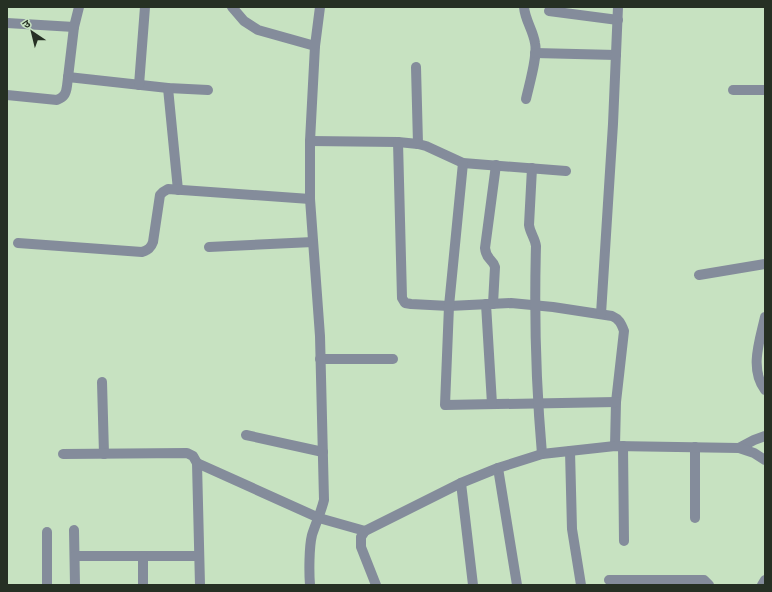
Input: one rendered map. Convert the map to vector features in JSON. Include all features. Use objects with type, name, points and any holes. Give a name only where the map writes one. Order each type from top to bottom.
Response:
[{"type":"street","points":[[7,95],[56,100],[62,98],[66,94],[74,27],[79,7]]},
{"type":"street","points":[[139,85],[145,7]]},
{"type":"street","points":[[232,7],[244,21],[258,30],[314,46]]},
{"type":"street","points":[[310,585],[309,576],[312,537],[324,500],[320,336],[310,198],[310,141],[314,46],[320,7]]},
{"type":"street","points":[[524,7],[526,20],[536,43],[526,99]]},
{"type":"street","points":[[601,314],[614,124],[618,7]]},
{"type":"street","points":[[549,12],[618,20]]},
{"type":"street","points":[[7,23],[74,27]]},
{"type":"street","points":[[535,53],[616,55]]},
{"type":"street","points":[[416,67],[418,144]]},
{"type":"street","points":[[68,77],[168,88],[208,90]]},
{"type":"street","points":[[168,88],[178,190]]},
{"type":"street","points":[[733,90],[765,90]]},
{"type":"street","points":[[310,141],[398,142],[418,144],[459,161],[566,171]]},
{"type":"street","points":[[398,142],[402,298],[405,303],[449,306],[511,302],[612,316],[617,318],[621,323],[624,331],[616,402],[624,541]]},
{"type":"street","points":[[459,161],[449,306],[445,405],[616,402]]},
{"type":"street","points":[[492,404],[490,304],[495,267],[494,262],[488,259],[485,248],[496,165]]},
{"type":"street","points":[[532,168],[529,225],[531,234],[536,241],[535,305],[538,403],[542,454]]},
{"type":"street","points":[[18,243],[142,252],[151,247],[160,195],[168,189],[310,198]]},
{"type":"street","points":[[209,247],[313,242]]},
{"type":"street","points":[[699,275],[765,264]]},
{"type":"street","points":[[765,317],[756,359],[757,372],[765,390]]},
{"type":"street","points":[[320,359],[393,359]]},
{"type":"street","points":[[102,382],[104,454]]},
{"type":"street","points":[[246,435],[323,452]]},
{"type":"street","points":[[739,448],[765,436]]},
{"type":"street","points":[[376,585],[361,547],[360,537],[365,531],[461,483],[498,468],[542,454],[619,446],[739,448],[754,453],[765,460]]},
{"type":"street","points":[[695,447],[695,518]]},
{"type":"street","points":[[570,451],[572,529],[581,585]]},
{"type":"street","points":[[64,454],[187,454],[193,456],[197,462],[319,518],[365,531]]},
{"type":"street","points":[[197,462],[200,585]]},
{"type":"street","points":[[498,468],[517,585]]},
{"type":"street","points":[[461,483],[473,585]]},
{"type":"street","points":[[74,530],[76,585]]},
{"type":"street","points":[[47,532],[47,585]]},
{"type":"street","points":[[75,556],[199,556]]},
{"type":"street","points":[[143,556],[143,585]]},
{"type":"street","points":[[609,580],[646,583],[704,580],[709,585]]},
{"type":"street","points":[[762,585],[765,580]]}]
